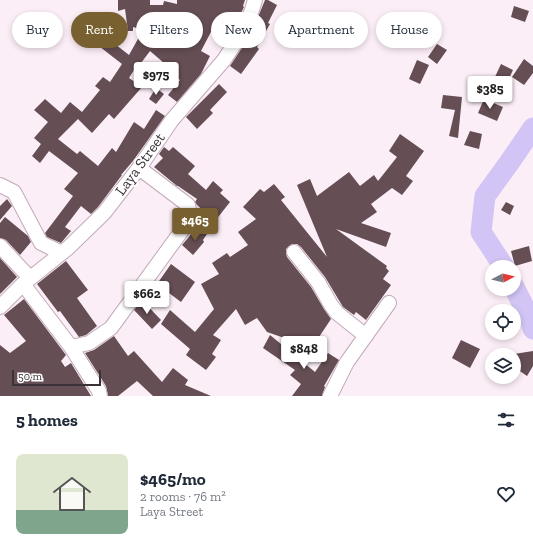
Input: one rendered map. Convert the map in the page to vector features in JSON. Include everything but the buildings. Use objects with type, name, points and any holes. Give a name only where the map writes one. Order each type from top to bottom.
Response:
[{"type":"street","name":"Laya Street","points":[[0,307],[26,281],[62,253],[104,213],[139,168],[172,120],[224,60],[243,31],[255,0]]},
{"type":"street","points":[[71,347],[89,343],[111,328],[190,218],[188,205],[139,168]]},
{"type":"street","points":[[0,185],[14,192],[41,243],[62,253]]},
{"type":"street","points":[[0,246],[71,347],[99,391],[100,396]]},
{"type":"street","points":[[294,252],[318,282],[337,313],[366,336]]},
{"type":"street","points":[[330,396],[347,362],[389,303]]},
{"type":"waterway","points":[[499,260],[481,232],[485,196],[533,128]]},
{"type":"waterway","points":[[518,296],[531,321],[533,329]]}]
